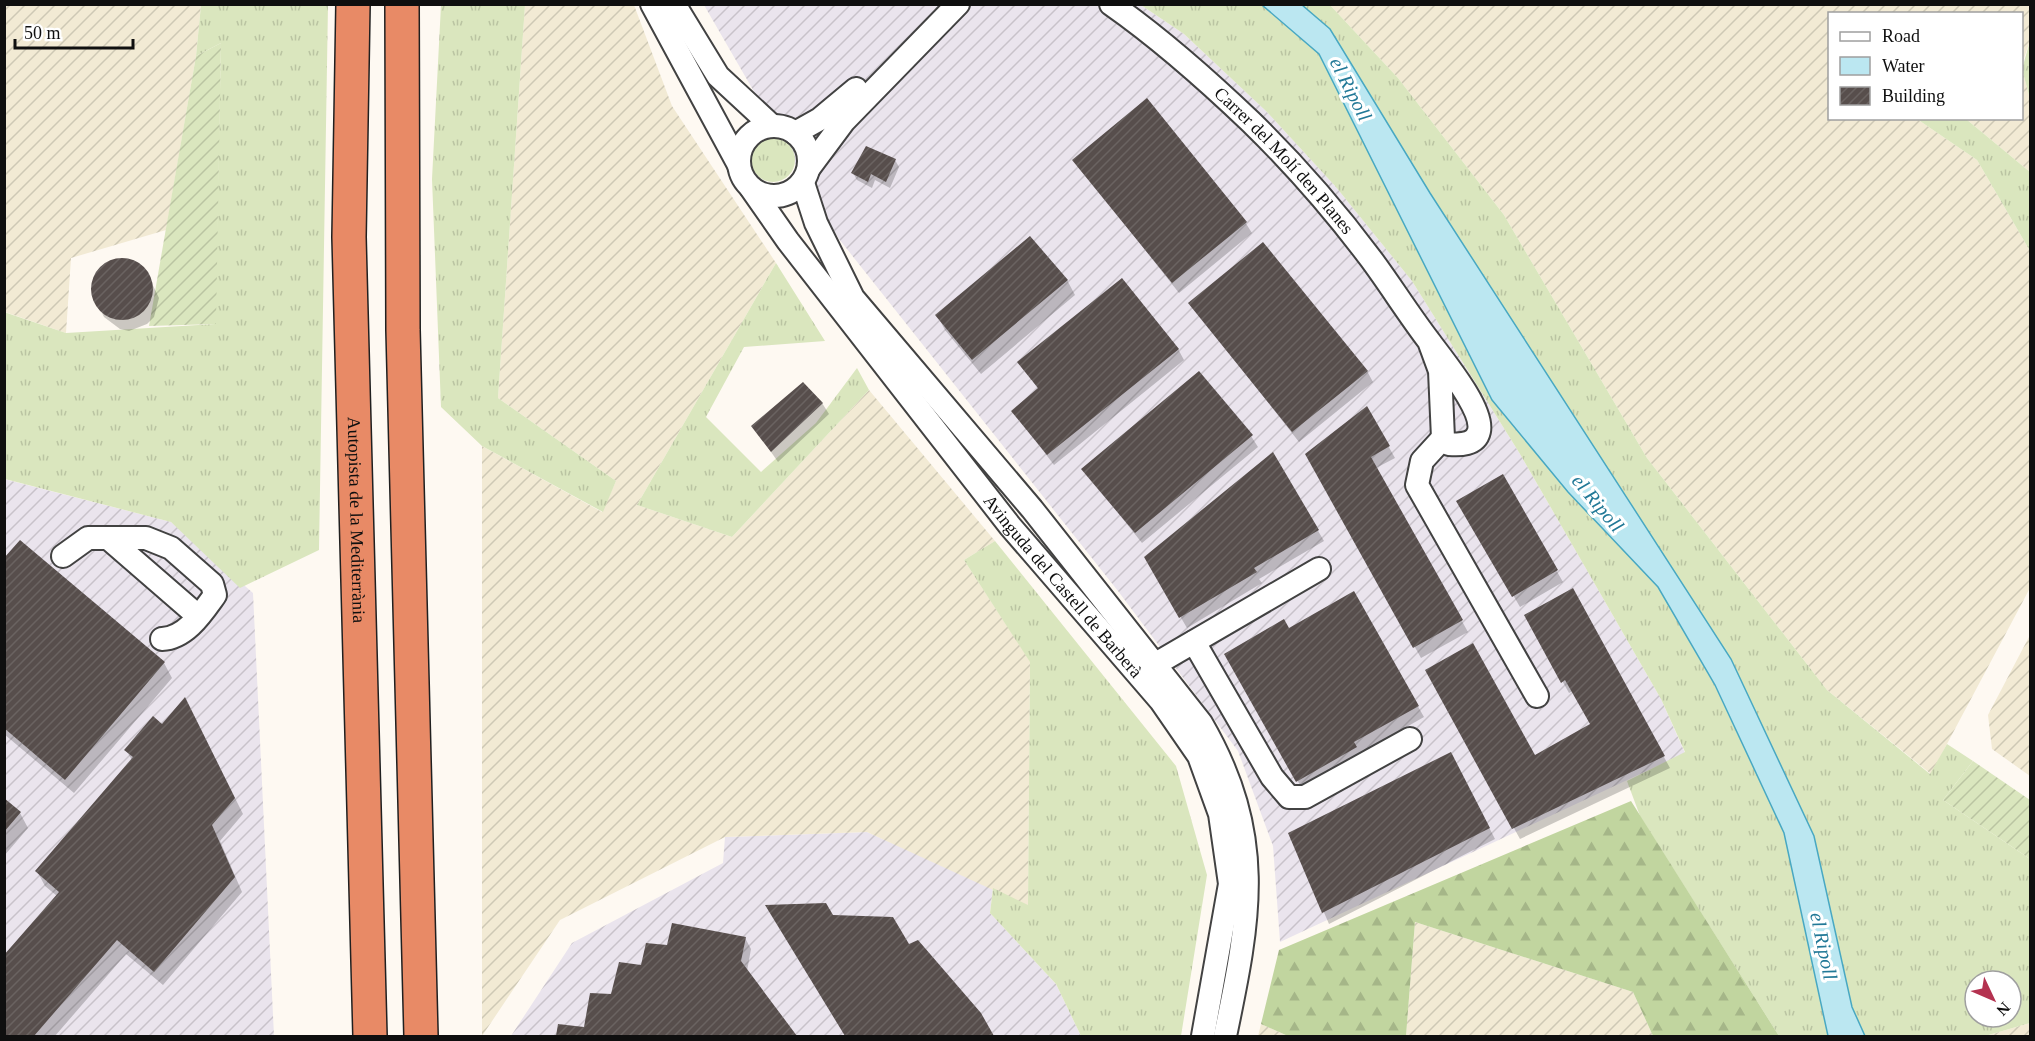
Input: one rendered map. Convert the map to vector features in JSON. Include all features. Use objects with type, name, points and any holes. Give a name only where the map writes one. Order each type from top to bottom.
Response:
[{"type":"highway","name":"Autopista de la Mediterrània","points":[[352,4],[349,237],[370,1036]]},
{"type":"highway","points":[[402,4],[403,330],[421,1036]]},
{"type":"street","points":[[652,4],[739,165],[745,181],[750,188],[760,194],[784,196],[806,175],[844,121],[958,4]]},
{"type":"street","points":[[674,4],[718,76],[772,126],[795,133],[807,148],[806,175]]},
{"type":"street","points":[[795,133],[820,119],[849,97],[939,4]]},
{"type":"street","name":"Carrer del Molí den Planes","points":[[1111,4],[1148,30],[1251,122],[1370,258],[1460,382],[1478,419],[1479,431],[1475,439],[1467,444],[1449,444],[1443,438],[1440,371],[1429,341]]},
{"type":"street","points":[[739,165],[744,143],[751,135],[772,126]]},
{"type":"street","name":"Avinguda del Castell de Barberà","points":[[806,175],[816,224],[853,298],[1032,509],[1201,723],[1211,740],[1225,770],[1246,835],[1249,899],[1239,971],[1225,1036]]},
{"type":"street","name":"Avinguda del Castell de Barberà","points":[[750,188],[788,241],[1010,526],[1161,701],[1199,756],[1220,814],[1230,884],[1203,1036]]},
{"type":"street","points":[[1443,438],[1422,461],[1417,485],[1537,696]]},
{"type":"street","points":[[63,556],[88,538],[146,538],[171,548],[212,584],[215,595],[175,639],[162,639]]},
{"type":"street","points":[[108,538],[198,616]]},
{"type":"street","points":[[1154,664],[1319,569]]},
{"type":"street","points":[[1194,642],[1272,777],[1289,797],[1305,797],[1410,740]]},
{"type":"shaded area","points":[[5,5],[201,5],[196,56],[166,230],[71,258],[66,333],[5,312]]},
{"type":"shaded area","points":[[525,5],[634,5],[672,106],[776,263],[637,505],[732,537],[869,390],[995,541],[964,560],[1030,661],[1028,906],[867,832],[725,837],[560,920],[482,1036],[482,446],[602,512],[616,481],[498,398]]},
{"type":"shaded area","points":[[704,5],[1141,5],[1184,34],[1267,112],[1336,187],[1412,281],[1520,454],[1661,699],[1685,753],[1280,942],[1273,846],[1238,751],[1118,591],[839,239]]},
{"type":"shaded area","points":[[1330,5],[2030,5],[2030,41],[2023,61],[2023,12],[1828,12],[1828,120],[1918,120],[1977,160],[2030,251],[2030,588],[1931,774],[1827,690],[1647,458],[1504,215],[1398,78]]},
{"type":"shaded area","points":[[2023,73],[2030,99],[2030,172],[1967,120],[2023,120]]},
{"type":"shaded area","points":[[4,479],[171,522],[253,593],[274,1036],[5,1036]]},
{"type":"shaded area","points":[[2030,635],[2030,776],[1992,749],[1988,715]]},
{"type":"shaded area","points":[[867,832],[993,888],[990,913],[1056,984],[1081,1036],[511,1036],[572,943],[723,863],[725,837]]},
{"type":"shaded area","points":[[1415,922],[1633,992],[1653,1036],[1406,1036]]},
{"type":"shaded area","points":[[2030,1023],[2030,1036],[1985,1036],[2009,1029],[2023,1029],[2023,1025]]},
{"type":"shaded area","points":[[1261,1024],[1288,1036],[1258,1036]]},
{"type":"green space","points":[[201,5],[328,5],[319,550],[240,588],[171,522],[5,479],[4,312],[66,333],[215,324],[221,43],[196,56]]},
{"type":"green space","points":[[441,5],[525,5],[498,398],[616,481],[603,512],[482,446],[441,407],[432,179]]},
{"type":"green space","points":[[1141,5],[1262,5],[1319,54],[1492,400],[1568,492],[1658,587],[1715,686],[1784,833],[1828,1036],[1779,1036],[1640,816],[1627,781],[1685,752],[1661,699],[1520,454],[1412,281],[1336,187],[1267,112],[1184,34]]},
{"type":"green space","points":[[1302,5],[1330,5],[1398,78],[1504,215],[1647,458],[1827,690],[1930,774],[1947,744],[1973,761],[1943,800],[2030,859],[2030,1023],[2023,1025],[2023,969],[1963,969],[1963,1029],[2009,1029],[1985,1036],[1865,1036],[1852,1007],[1814,836],[1731,659],[1430,193],[1330,29]]},
{"type":"green space","points":[[2030,41],[2030,99],[2023,73]]},
{"type":"green space","points":[[221,43],[216,324],[149,326],[196,56]]},
{"type":"green space","points":[[1918,120],[1967,120],[2030,172],[2030,251],[1977,160]]},
{"type":"green space","points":[[773,138],[789,144],[795,160],[789,176],[773,182],[757,176],[751,160],[757,144]]},
{"type":"green space","points":[[776,263],[825,341],[744,347],[706,417],[761,472],[816,423],[857,368],[869,390],[732,537],[637,505]]},
{"type":"green space","points":[[995,541],[1176,766],[1207,875],[1181,1036],[1081,1036],[1056,984],[990,913],[993,888],[1028,905],[1030,662],[964,560]]},
{"type":"green space","points":[[1973,761],[2030,800],[2030,859],[1943,800]]},
{"type":"green space","points":[[1631,801],[1779,1036],[1653,1036],[1633,992],[1415,922],[1406,1036],[1288,1036],[1261,1024],[1279,950]]},
{"type":"water","name":"el Ripoll","points":[[1262,5],[1302,5],[1330,29],[1430,193],[1731,659],[1814,836],[1852,1007],[1865,1036],[1828,1036],[1784,833],[1715,685],[1658,587],[1568,492],[1492,400],[1319,54]]},
{"type":"building","points":[[1147,98],[1247,222],[1172,283],[1072,160]]},
{"type":"building","points":[[866,146],[896,159],[886,182],[871,174],[868,182],[851,173]]},
{"type":"building","points":[[1030,236],[1068,280],[972,360],[935,315]]},
{"type":"building","points":[[1263,242],[1368,371],[1292,432],[1188,303]]},
{"type":"building","points":[[122,258],[134,260],[144,267],[151,277],[153,289],[151,301],[144,311],[134,318],[122,320],[110,318],[100,311],[93,301],[91,289],[93,277],[100,267],[110,260]]},
{"type":"building","points":[[1122,278],[1179,349],[1047,455],[1011,411],[1038,388],[1017,362]]},
{"type":"building","points":[[1199,371],[1253,435],[1135,533],[1081,469]]},
{"type":"building","points":[[803,382],[823,403],[771,452],[751,426]]},
{"type":"building","points":[[1367,406],[1390,446],[1371,457],[1463,620],[1413,648],[1305,454]]},
{"type":"building","points":[[1273,452],[1319,530],[1254,568],[1257,572],[1179,618],[1144,557]]},
{"type":"building","points":[[1503,474],[1558,570],[1512,597],[1456,501]]},
{"type":"building","points":[[20,540],[165,662],[65,780],[4,728],[4,558]]},
{"type":"building","points":[[1573,588],[1665,756],[1512,829],[1425,670],[1473,643],[1535,755],[1590,724],[1565,680],[1561,683],[1524,615]]},
{"type":"building","points":[[1354,591],[1419,706],[1354,742],[1357,747],[1296,782],[1224,654],[1284,619],[1289,628]]},
{"type":"building","points":[[185,697],[235,798],[212,825],[235,877],[154,972],[117,940],[34,1036],[4,1036],[4,955],[59,892],[35,871],[133,757],[124,750],[153,716],[162,724]]},
{"type":"building","points":[[1451,752],[1490,828],[1322,913],[1288,833]]},
{"type":"building","points":[[4,798],[21,812],[4,832]]},
{"type":"building","points":[[826,903],[833,915],[893,917],[909,944],[918,940],[981,1013],[994,1036],[845,1036],[765,905]]},
{"type":"building","points":[[672,923],[746,937],[741,961],[797,1036],[556,1036],[558,1024],[584,1027],[590,993],[611,994],[619,962],[641,965],[646,943],[667,945]]}]
